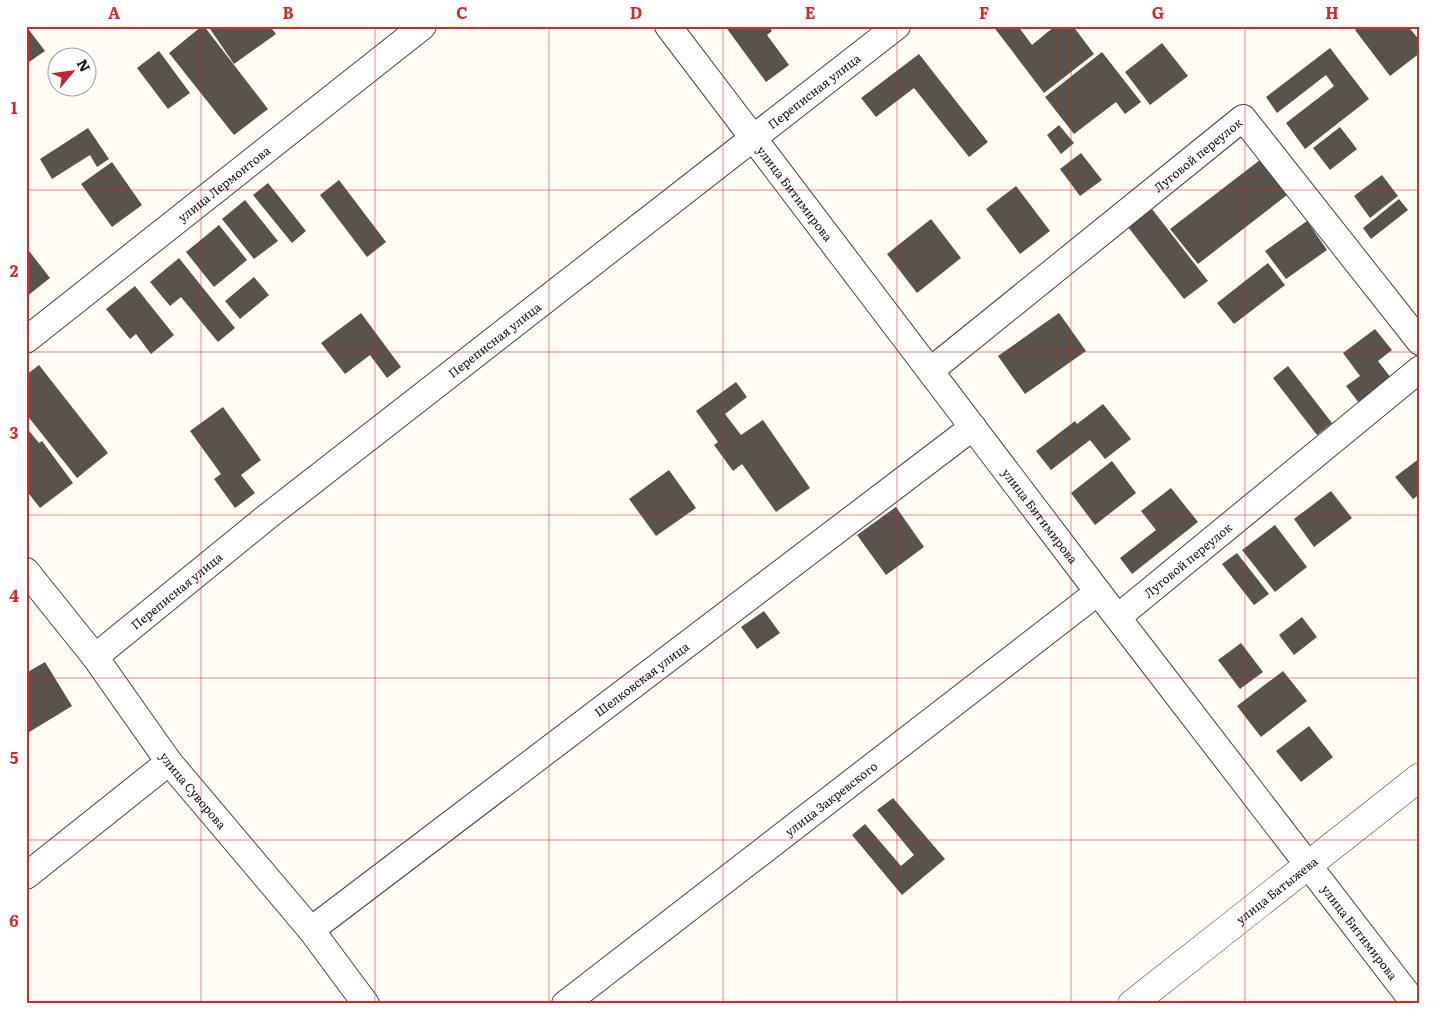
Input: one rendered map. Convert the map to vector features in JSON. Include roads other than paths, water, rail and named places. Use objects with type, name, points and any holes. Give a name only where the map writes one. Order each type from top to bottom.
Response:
[{"type":"street","name":"улица Лермонтова","points":[[26,340],[423,26]]},
{"type":"street","name":"улица Битимирова","points":[[668,26],[1098,592],[1415,1004]]},
{"type":"street","name":"Переписная улица","points":[[95,657],[268,516],[897,26]]},
{"type":"street","name":"Луговой переулок","points":[[930,371],[1244,118],[1420,342]]},
{"type":"street","name":"Луговой переулок","points":[[1118,617],[1420,369]]},
{"type":"street","name":"Шелковская улица","points":[[310,930],[973,427]]},
{"type":"street","name":"улица Суворова","points":[[26,572],[95,657],[169,762],[310,930],[366,1004]]},
{"type":"street","name":"улица Закревского","points":[[564,1004],[1098,592]]},
{"type":"street","points":[[26,876],[169,762]]},
{"type":"street","name":"улица Батыжева","points":[[1132,1004],[1420,777]]}]
